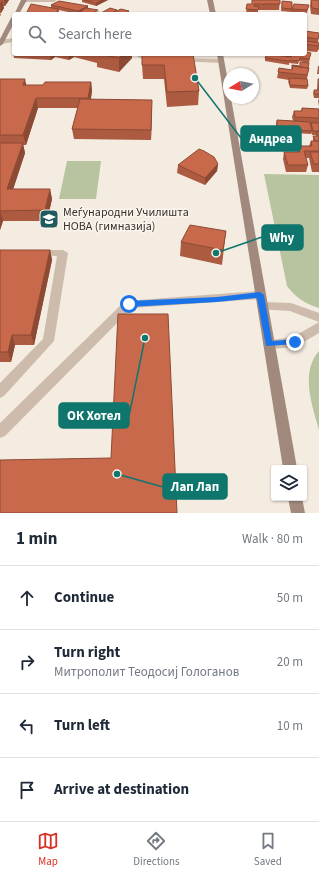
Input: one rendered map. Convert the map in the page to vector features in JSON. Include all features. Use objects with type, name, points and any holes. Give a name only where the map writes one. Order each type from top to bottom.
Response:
[{"type":"street","points":[[17,12],[24,0],[54,0]]},
{"type":"street","points":[[210,0],[213,12]]},
{"type":"street","points":[[0,43],[12,22]]},
{"type":"street","points":[[0,43],[12,40]]},
{"type":"street","points":[[141,56],[145,58],[160,59]]},
{"type":"street","points":[[175,60],[220,58],[289,465]]},
{"type":"street","points":[[0,392],[48,341],[63,253],[24,253]]},
{"type":"street","points":[[0,432],[129,304],[217,300],[261,300],[291,307],[319,318]]},
{"type":"street","points":[[269,344],[295,342],[319,327]]},
{"type":"street","points":[[296,501],[298,513]]},
{"type":"green space","points":[[67,161],[101,161],[96,199],[59,199]]},
{"type":"green space","points":[[264,174],[319,175],[319,308],[302,300],[287,286]]},
{"type":"green space","points":[[319,351],[319,430],[311,400],[309,379],[313,360]]},
{"type":"building","points":[[84,0],[102,0],[96,3]]},
{"type":"building","points":[[252,0],[280,0],[280,4],[254,4],[254,6],[259,7],[258,10],[246,9],[247,4],[252,4]]},
{"type":"building","points":[[311,0],[319,0],[319,9],[312,8]]},
{"type":"building","points":[[59,1],[88,6],[78,11],[51,5]]},
{"type":"building","points":[[282,1],[292,2],[292,9],[282,8]]},
{"type":"building","points":[[31,4],[58,9],[57,12],[27,12]]},
{"type":"building","points":[[294,4],[309,5],[307,10],[292,9]]},
{"type":"building","points":[[86,8],[98,10],[95,12],[80,12]]},
{"type":"building","points":[[110,8],[117,10],[114,12],[103,12]]},
{"type":"building","points":[[121,9],[129,11],[127,12],[114,12]]},
{"type":"building","points":[[307,31],[319,33],[318,39],[307,37]]},
{"type":"building","points":[[307,41],[319,43],[319,46],[307,44]]},
{"type":"building","points":[[307,52],[311,53],[309,59],[300,58],[299,61],[265,58],[266,56],[307,56]]},
{"type":"building","points":[[109,56],[121,56],[119,58]]},
{"type":"building","points":[[142,56],[193,56],[199,91],[167,92],[164,65],[142,65]]},
{"type":"building","points":[[300,62],[309,63],[308,68],[293,66],[292,69],[292,65],[300,66]]},
{"type":"building","points":[[293,66],[309,68],[307,75],[278,72],[279,68],[292,70]]},
{"type":"building","points":[[289,78],[307,79],[308,86],[290,85]]},
{"type":"building","points":[[0,79],[25,79],[23,85],[43,85],[45,82],[91,82],[88,98],[36,98],[23,135],[0,135]]},
{"type":"building","points":[[314,90],[319,90],[319,94],[315,94]]},
{"type":"building","points":[[80,99],[152,100],[151,130],[72,129]]},
{"type":"building","points":[[302,108],[319,109],[319,118],[295,117],[294,111],[302,111]]},
{"type":"building","points":[[277,120],[310,122],[312,131],[296,130],[296,127],[277,126]]},
{"type":"building","points":[[311,123],[319,123],[319,131],[313,131]]},
{"type":"building","points":[[316,132],[319,132],[319,141],[315,141],[313,136],[318,136]]},
{"type":"building","points":[[311,141],[319,141],[319,151],[304,151],[308,165],[288,165],[284,152],[300,152],[298,146],[312,146]]},
{"type":"building","points":[[0,143],[23,143],[7,189],[50,189],[45,210],[0,211]]},
{"type":"building","points":[[199,149],[214,157],[218,164],[205,178],[178,165]]},
{"type":"building","points":[[310,152],[319,152],[319,164],[314,164]]},
{"type":"building","points":[[190,225],[226,231],[223,250],[181,242]]},
{"type":"building","points":[[0,250],[50,250],[31,335],[12,335],[8,352],[0,352]]},
{"type":"building","points":[[118,314],[168,314],[177,513],[0,513],[0,460],[111,458]]},
{"type":"place","name":"Андреа","points":[[195,78]]},
{"type":"place","name":"Меѓународни Училишта НОВА (гимназија)","points":[[49,219]]},
{"type":"place","name":"Why","points":[[216,253]]},
{"type":"place","name":"ОК Хотел","points":[[145,338]]},
{"type":"place","name":"Лап Лап","points":[[117,474]]},
{"type":"route","points":[[129,304],[217,300],[260,295],[269,344],[295,342]]}]
